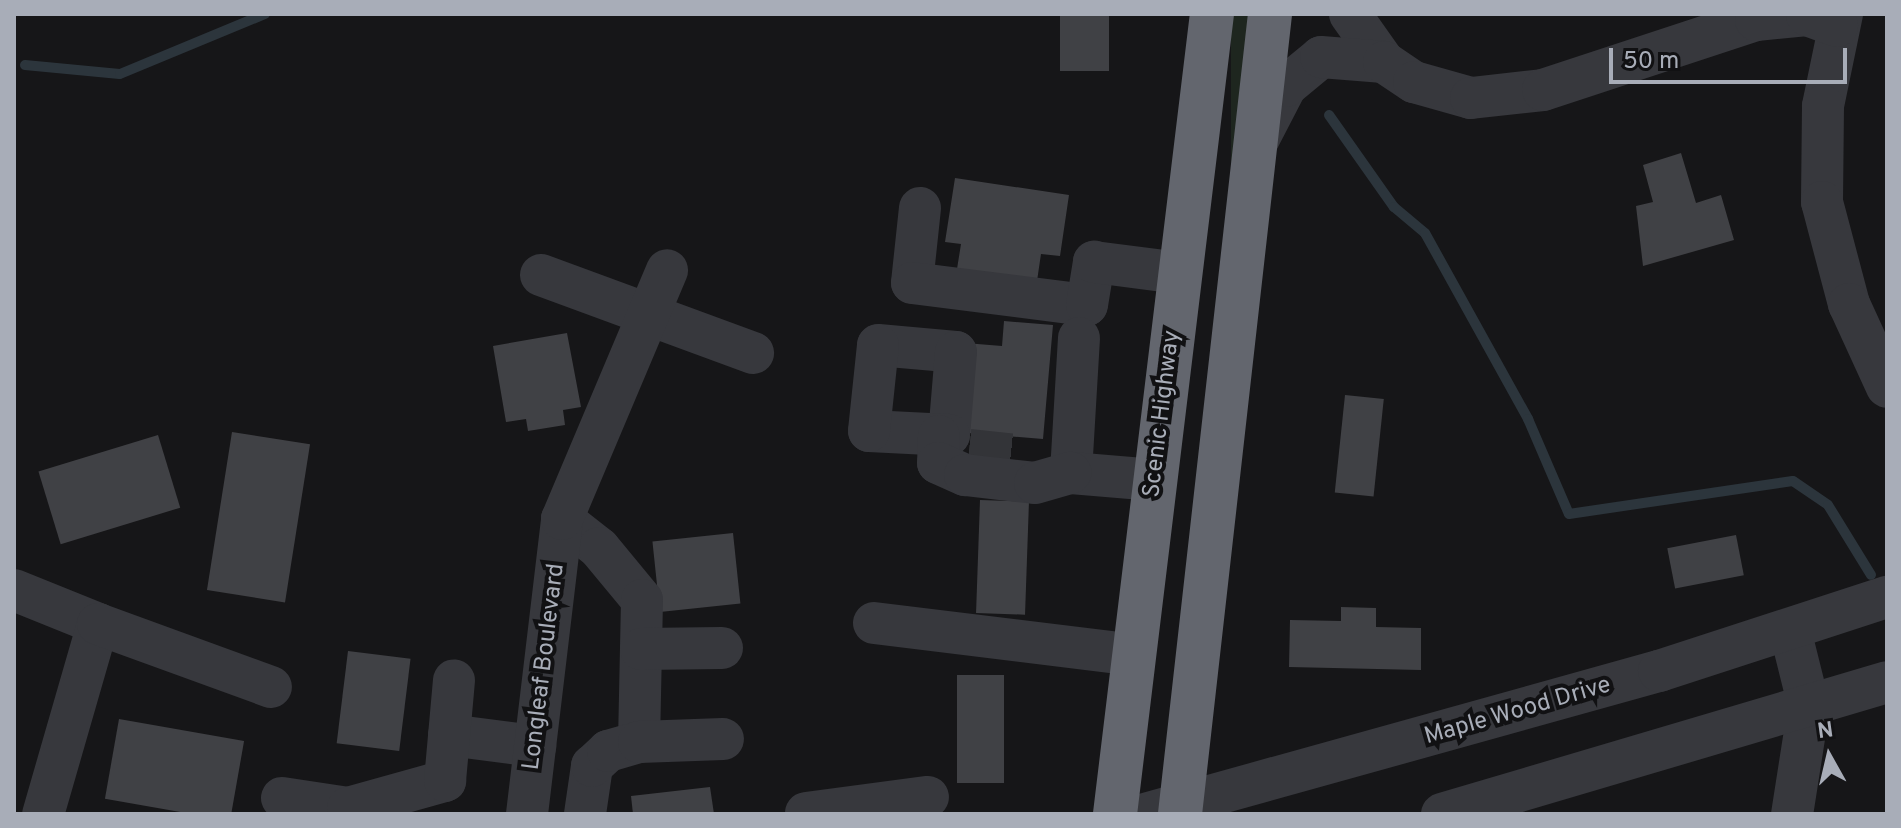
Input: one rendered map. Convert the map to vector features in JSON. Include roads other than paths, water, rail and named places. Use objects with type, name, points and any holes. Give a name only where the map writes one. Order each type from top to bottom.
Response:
[{"type":"highway","name":"Scenic Highway","points":[[1115,814],[1212,14]]},
{"type":"highway","points":[[1169,811],[1270,14]]},
{"type":"street","points":[[1350,14],[1384,62],[1414,82],[1471,98],[1543,90],[1756,20],[1807,15],[1840,20],[1823,106],[1822,202],[1849,304],[1887,387]]},
{"type":"street","points":[[1255,146],[1303,67],[1347,54],[1384,62]]},
{"type":"street","points":[[920,208],[912,283],[1087,305],[1094,262],[1180,273]]},
{"type":"street","name":"Longleaf Boulevard","points":[[527,814],[562,519],[667,270]]},
{"type":"street","points":[[541,275],[753,353]]},
{"type":"street","points":[[1071,473],[1079,338]]},
{"type":"street","points":[[949,450],[965,475],[1035,483],[1071,473]]},
{"type":"street","points":[[1016,455],[1071,473],[1155,480]]},
{"type":"street","points":[[562,519],[599,548],[642,600],[639,742]]},
{"type":"street","points":[[14,590],[271,687]]},
{"type":"street","name":"Maple Wood Drive","points":[[1169,811],[1790,630],[1887,597]]},
{"type":"street","points":[[874,623],[1134,655]]},
{"type":"street","points":[[43,814],[98,624]]},
{"type":"street","points":[[1790,630],[1809,706],[1792,814]]},
{"type":"street","points":[[641,649],[722,648]]},
{"type":"street","points":[[282,798],[348,808],[445,781],[454,680]]},
{"type":"street","points":[[1442,814],[1887,682]]},
{"type":"street","points":[[449,735],[535,746]]},
{"type":"street","points":[[585,814],[592,766],[608,751],[639,742],[723,739]]},
{"type":"street","points":[[806,813],[875,809],[928,797]]},
{"type":"waterway","points":[[25,65],[120,74],[265,14]]},
{"type":"waterway","points":[[1329,115],[1394,207],[1425,233],[1528,419],[1569,514],[1793,481],[1828,505],[1871,575]]},
{"type":"tunnel","points":[[969,450],[1016,455]]}]
